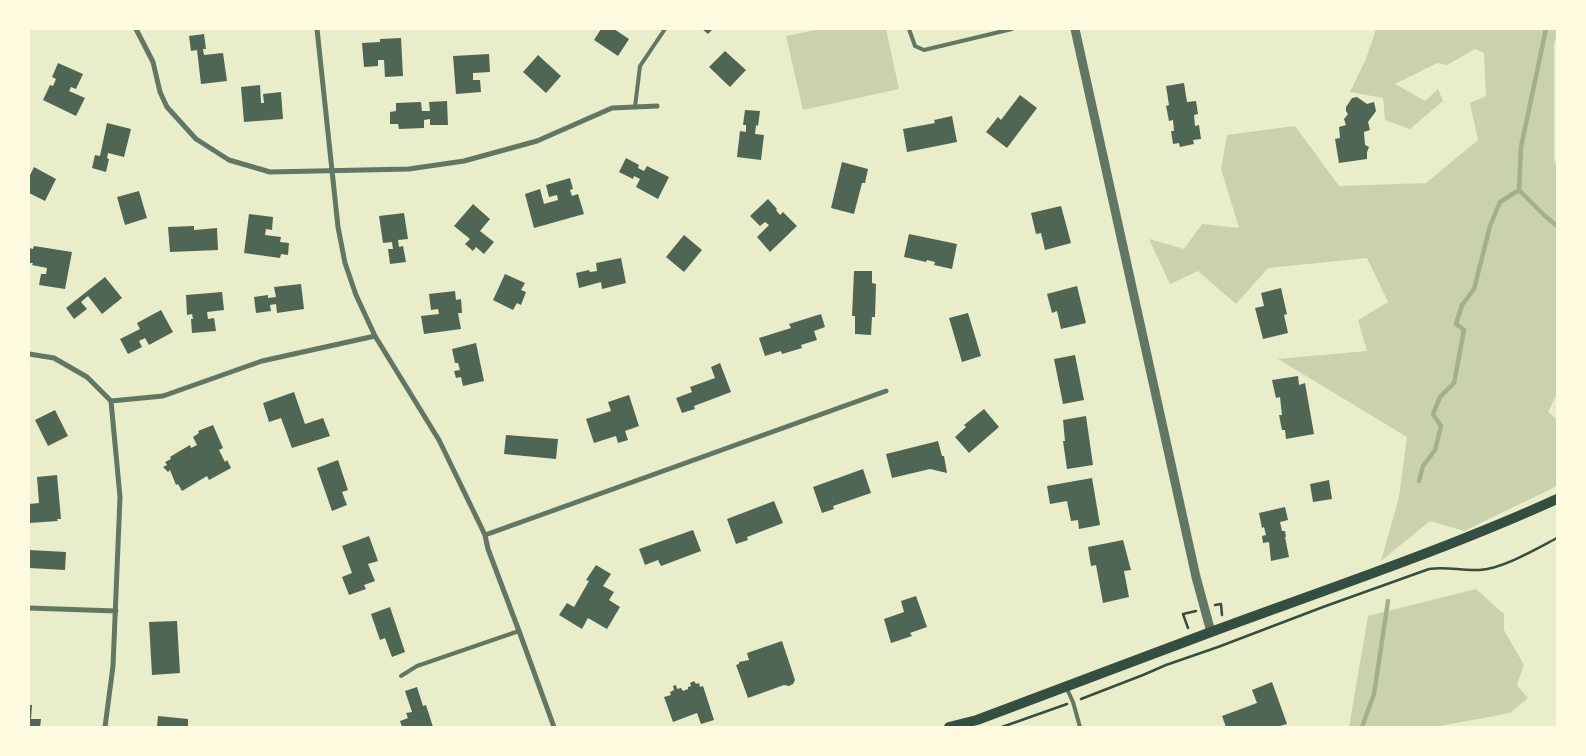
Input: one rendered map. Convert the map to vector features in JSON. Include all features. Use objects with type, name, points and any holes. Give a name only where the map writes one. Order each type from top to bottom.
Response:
[{"type":"main road","points":[[949,727],[977,720],[1211,632],[1381,571],[1525,514],[1557,499]]},
{"type":"street","points":[[136,29],[154,62],[160,92],[167,107],[199,142],[229,160],[270,172],[409,170],[464,161],[537,141],[612,108],[657,106]]},
{"type":"street","points":[[317,29],[338,227],[345,263],[356,295],[375,336],[439,440],[485,535],[488,549],[554,727]]},
{"type":"street","points":[[1075,29],[1196,577],[1211,632]]},
{"type":"street","points":[[110,401],[163,396],[262,361],[375,336]]},
{"type":"street","points":[[29,354],[54,358],[87,377],[110,401],[120,497],[113,666],[105,727]]},
{"type":"street","points":[[485,535],[886,391]]},
{"type":"street","points":[[29,608],[116,611]]},
{"type":"lane","points":[[635,107],[640,66],[665,29]]},
{"type":"lane","points":[[909,29],[915,46],[924,50],[1012,29]]},
{"type":"lane","points":[[401,676],[418,666],[520,631]]},
{"type":"lane","points":[[1066,687],[1073,702],[1079,727]]},
{"type":"path","points":[[1002,727],[1429,569],[1449,567],[1479,570],[1490,568],[1517,558],[1557,538]]},
{"type":"green space","points":[[820,29],[886,29],[899,89],[803,110],[786,36]]},
{"type":"green space","points":[[1376,29],[1557,29],[1554,44],[1554,160],[1557,167],[1557,394],[1548,412],[1557,419],[1557,486],[1464,531],[1430,521],[1381,561],[1399,497],[1407,437],[1278,359],[1367,351],[1358,320],[1388,302],[1367,258],[1268,268],[1236,304],[1198,271],[1170,284],[1149,239],[1184,249],[1202,224],[1239,228],[1221,169],[1227,135],[1295,126],[1339,186],[1426,183],[1478,140],[1470,103],[1486,96],[1484,53],[1475,49],[1447,65],[1437,63],[1395,84],[1425,101],[1438,89],[1443,101],[1410,129],[1385,120],[1383,98],[1350,92],[1366,59]]},
{"type":"green space","points":[[1476,589],[1504,614],[1504,630],[1524,665],[1517,685],[1528,698],[1510,713],[1434,727],[1349,727],[1368,616]]},
{"type":"building","points":[[601,29],[614,29],[629,39],[618,56],[594,40]]},
{"type":"building","points":[[702,29],[713,29],[708,34]]},
{"type":"building","points":[[204,34],[206,49],[203,49],[204,55],[223,53],[227,81],[201,84],[197,50],[191,51],[189,36]]},
{"type":"building","points":[[401,38],[403,76],[385,77],[384,60],[378,60],[378,66],[364,67],[362,43],[380,42],[380,39]]},
{"type":"building","points":[[725,51],[746,70],[730,87],[709,67]]},
{"type":"building","points":[[489,54],[490,72],[473,73],[473,80],[480,80],[481,92],[456,94],[453,56]]},
{"type":"building","points":[[538,55],[561,76],[546,93],[523,72]]},
{"type":"building","points":[[58,63],[83,74],[76,89],[71,87],[69,91],[85,98],[76,116],[43,100],[50,85],[53,86],[56,79],[52,77]]},
{"type":"building","points":[[1184,83],[1187,102],[1196,101],[1198,114],[1194,115],[1195,126],[1199,125],[1201,139],[1193,140],[1194,144],[1180,147],[1179,143],[1173,144],[1171,131],[1174,131],[1173,120],[1169,121],[1166,106],[1169,105],[1166,86]]},
{"type":"building","points":[[260,85],[261,103],[264,103],[263,94],[281,92],[283,119],[244,122],[241,87]]},
{"type":"building","points":[[1020,95],[1037,108],[1007,148],[986,132],[998,117],[1001,120]]},
{"type":"building","points":[[1357,97],[1367,104],[1374,102],[1376,111],[1368,122],[1370,130],[1364,132],[1365,145],[1369,147],[1367,159],[1339,163],[1335,139],[1340,138],[1339,127],[1346,125],[1344,119],[1348,114],[1346,107],[1352,98]]},
{"type":"building","points":[[447,101],[448,125],[430,125],[430,119],[424,120],[424,128],[399,129],[398,124],[390,124],[390,112],[396,111],[396,103],[421,102],[422,111],[430,111],[429,102]]},
{"type":"building","points":[[745,110],[760,111],[755,134],[764,135],[761,160],[737,157],[740,131],[746,132],[746,125],[743,125]]},
{"type":"building","points":[[952,116],[957,142],[907,152],[903,129],[935,123],[934,120]]},
{"type":"building","points":[[107,123],[131,129],[124,157],[108,153],[107,158],[109,159],[106,172],[92,168],[95,155],[100,156]]},
{"type":"building","points":[[626,158],[639,165],[638,168],[644,171],[647,166],[669,177],[658,199],[636,187],[640,179],[634,176],[633,179],[619,172]]},
{"type":"building","points":[[842,162],[868,169],[865,183],[862,183],[854,214],[831,208]]},
{"type":"building","points":[[34,167],[56,179],[45,201],[29,193],[29,177]]},
{"type":"building","points":[[570,178],[573,189],[570,190],[572,196],[578,194],[584,214],[534,228],[525,194],[540,189],[544,204],[558,200],[557,195],[549,197],[546,185]]},
{"type":"building","points":[[139,191],[147,218],[125,225],[117,197]]},
{"type":"building","points":[[768,199],[780,215],[783,212],[797,226],[770,252],[757,237],[769,225],[765,222],[760,226],[750,216]]},
{"type":"building","points":[[473,204],[490,219],[480,231],[494,242],[484,254],[476,247],[473,251],[465,244],[470,239],[454,226]]},
{"type":"building","points":[[1061,206],[1071,243],[1045,250],[1041,233],[1036,234],[1031,213]]},
{"type":"building","points":[[404,213],[408,239],[398,240],[399,247],[403,246],[406,262],[390,264],[388,249],[393,249],[392,242],[383,243],[379,216]]},
{"type":"building","points":[[249,214],[273,217],[272,230],[266,229],[265,235],[281,237],[280,242],[289,243],[288,255],[281,254],[280,258],[244,253]]},
{"type":"building","points":[[194,226],[194,230],[217,228],[218,250],[170,252],[168,227]]},
{"type":"building","points":[[909,234],[957,244],[952,269],[934,265],[935,262],[927,260],[926,262],[904,257]]},
{"type":"building","points":[[684,235],[702,250],[684,272],[666,257]]},
{"type":"building","points":[[34,246],[72,252],[65,289],[39,285],[41,274],[46,274],[47,268],[29,263],[29,248],[33,249]]},
{"type":"building","points":[[621,258],[626,283],[602,289],[601,282],[579,288],[576,273],[589,270],[590,272],[597,271],[596,263]]},
{"type":"building","points":[[854,271],[872,271],[872,283],[876,284],[875,317],[872,317],[871,335],[855,334],[855,316],[852,316]]},
{"type":"building","points":[[505,274],[525,283],[521,290],[526,292],[521,305],[517,303],[513,310],[493,300]]},
{"type":"building","points":[[105,277],[122,298],[102,314],[88,296],[81,302],[87,309],[74,319],[66,308]]},
{"type":"building","points":[[301,284],[304,309],[277,313],[276,304],[270,305],[271,311],[256,313],[254,297],[268,295],[268,298],[276,297],[274,287]]},
{"type":"building","points":[[1077,286],[1086,323],[1061,329],[1057,311],[1052,313],[1047,294]]},
{"type":"building","points":[[1281,288],[1287,314],[1284,315],[1288,333],[1263,339],[1255,308],[1264,306],[1261,293]]},
{"type":"building","points":[[455,291],[456,300],[461,299],[462,313],[458,313],[461,329],[424,334],[421,316],[439,314],[438,309],[431,310],[429,294]]},
{"type":"building","points":[[222,292],[224,310],[207,312],[208,319],[214,318],[216,331],[192,333],[191,319],[193,319],[192,314],[187,315],[186,295]]},
{"type":"building","points":[[161,310],[173,332],[149,345],[145,338],[139,341],[142,347],[128,354],[120,339],[140,329],[137,323]]},
{"type":"building","points":[[968,313],[981,356],[962,362],[949,318]]},
{"type":"building","points":[[821,314],[825,327],[814,331],[817,340],[801,345],[802,348],[782,354],[781,351],[765,356],[759,338],[791,328],[789,324]]},
{"type":"building","points":[[476,343],[484,381],[463,386],[461,377],[456,378],[454,371],[460,370],[458,363],[455,363],[452,349]]},
{"type":"building","points":[[1075,355],[1084,400],[1063,404],[1054,359]]},
{"type":"building","points":[[720,363],[731,392],[694,406],[695,409],[682,413],[676,398],[692,392],[690,387],[715,378],[711,367]]},
{"type":"building","points":[[1298,376],[1299,385],[1305,383],[1314,434],[1286,439],[1285,430],[1282,430],[1279,415],[1282,415],[1280,397],[1276,398],[1272,380]]},
{"type":"building","points":[[294,392],[305,424],[323,418],[330,436],[292,448],[281,418],[269,422],[263,403]]},
{"type":"building","points":[[629,395],[639,426],[625,431],[628,440],[618,443],[616,436],[594,443],[586,419],[611,411],[608,402]]},
{"type":"building","points":[[984,409],[999,427],[969,453],[955,437],[966,427],[964,425]]},
{"type":"building","points":[[55,410],[68,436],[48,446],[35,420]]},
{"type":"building","points":[[1086,416],[1093,465],[1067,469],[1063,441],[1065,441],[1063,420]]},
{"type":"building","points":[[213,425],[223,448],[219,450],[225,462],[227,460],[231,468],[209,480],[207,476],[182,491],[178,484],[176,485],[170,470],[168,472],[163,467],[167,465],[165,462],[190,445],[191,448],[197,445],[193,437],[199,433],[198,431]]},
{"type":"building","points":[[506,435],[558,439],[556,459],[504,454]]},
{"type":"building","points":[[938,441],[942,456],[944,456],[947,473],[930,469],[892,478],[886,454]]},
{"type":"building","points":[[338,460],[348,490],[342,492],[347,505],[332,511],[317,468]]},
{"type":"building","points":[[863,469],[871,493],[833,506],[834,509],[822,513],[813,487]]},
{"type":"building","points":[[57,475],[61,519],[57,519],[58,521],[29,523],[29,504],[39,503],[37,477]]},
{"type":"building","points":[[1092,478],[1100,525],[1079,529],[1078,520],[1071,521],[1067,501],[1050,504],[1047,486]]},
{"type":"building","points":[[1329,480],[1332,499],[1313,502],[1310,484]]},
{"type":"building","points":[[774,501],[783,523],[747,537],[748,540],[736,544],[727,519]]},
{"type":"building","points":[[1285,507],[1288,520],[1280,522],[1282,531],[1285,531],[1289,557],[1271,561],[1269,542],[1263,543],[1262,536],[1266,535],[1264,527],[1262,528],[1259,513]]},
{"type":"building","points":[[693,530],[701,551],[661,566],[658,560],[645,565],[639,549]]},
{"type":"building","points":[[369,536],[378,561],[368,564],[375,581],[364,585],[366,589],[349,595],[342,577],[352,573],[342,546]]},
{"type":"building","points":[[1123,540],[1131,570],[1124,571],[1129,597],[1103,603],[1096,565],[1091,566],[1088,547]]},
{"type":"building","points":[[29,550],[66,552],[65,570],[29,568]]},
{"type":"building","points":[[596,565],[611,574],[603,586],[614,592],[609,600],[620,607],[607,629],[588,618],[582,629],[559,615],[567,603],[574,607],[589,581],[586,580]]},
{"type":"building","points":[[916,596],[927,627],[910,633],[912,636],[891,643],[884,619],[904,612],[901,601]]},
{"type":"building","points":[[390,607],[405,652],[392,657],[385,638],[380,640],[371,614]]},
{"type":"building","points":[[177,621],[180,673],[152,675],[149,622]]},
{"type":"building","points":[[782,641],[795,680],[793,684],[789,686],[784,685],[748,698],[736,665],[739,662],[749,660],[747,653]]},
{"type":"building","points":[[694,681],[696,684],[699,683],[700,687],[703,686],[714,720],[701,724],[697,713],[673,722],[664,697],[671,695],[670,692],[674,690],[673,686],[676,685],[677,689],[681,688],[683,691],[688,689],[691,686],[690,683]]},
{"type":"building","points":[[1272,682],[1287,724],[1276,727],[1226,727],[1222,716],[1257,703],[1252,690]]},
{"type":"building","points":[[417,687],[423,706],[426,705],[433,727],[402,727],[400,721],[408,718],[406,713],[412,712],[405,691]]},
{"type":"building","points":[[29,705],[32,705],[31,719],[41,719],[40,727],[29,727]]},
{"type":"building","points":[[158,716],[188,719],[188,727],[157,727]]},
{"type":"waterway","points":[[1546,29],[1521,147],[1519,190],[1557,226]]},
{"type":"waterway","points":[[1419,481],[1423,466],[1435,450],[1441,426],[1433,414],[1440,397],[1454,383],[1464,330],[1456,324],[1462,305],[1474,289],[1490,226],[1500,202],[1519,190]]},
{"type":"waterway","points":[[1362,727],[1374,694],[1388,601]]}]
